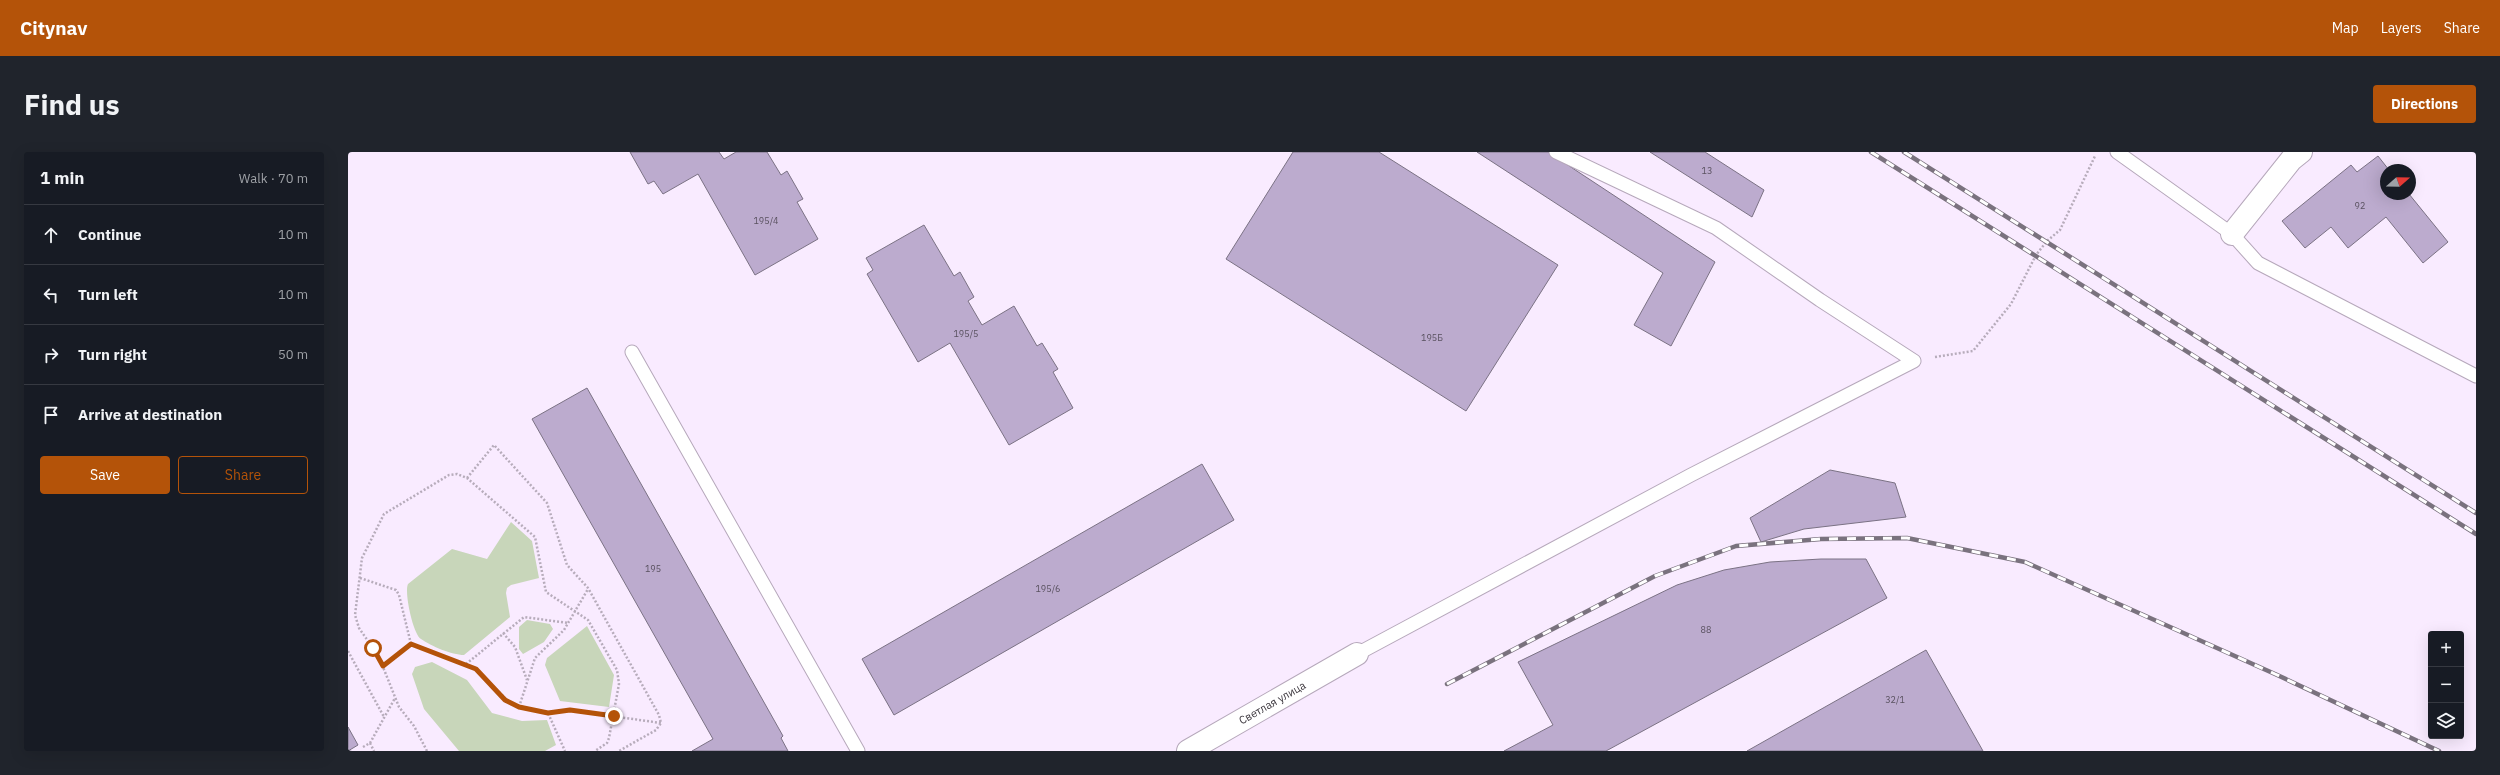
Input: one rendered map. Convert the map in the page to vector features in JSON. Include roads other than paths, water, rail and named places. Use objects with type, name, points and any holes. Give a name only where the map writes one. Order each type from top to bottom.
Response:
[{"type":"street","points":[[2232,234],[2291,160],[2301,152]]},
{"type":"street","name":"Светлая улица","points":[[1188,751],[1357,654]]},
{"type":"lane","points":[[1357,654],[1692,475],[1914,361],[1820,300],[1716,228],[1556,152]]},
{"type":"lane","points":[[2117,152],[2232,234],[2258,263],[2476,376]]},
{"type":"lane","points":[[632,352],[858,751]]},
{"type":"railway","points":[[1871,152],[2476,534]]},
{"type":"railway","points":[[1904,152],[2476,513]]},
{"type":"railway","points":[[1447,684],[1655,576],[1736,546],[1821,539],[1907,538],[2025,562],[2275,674],[2439,751]]}]
